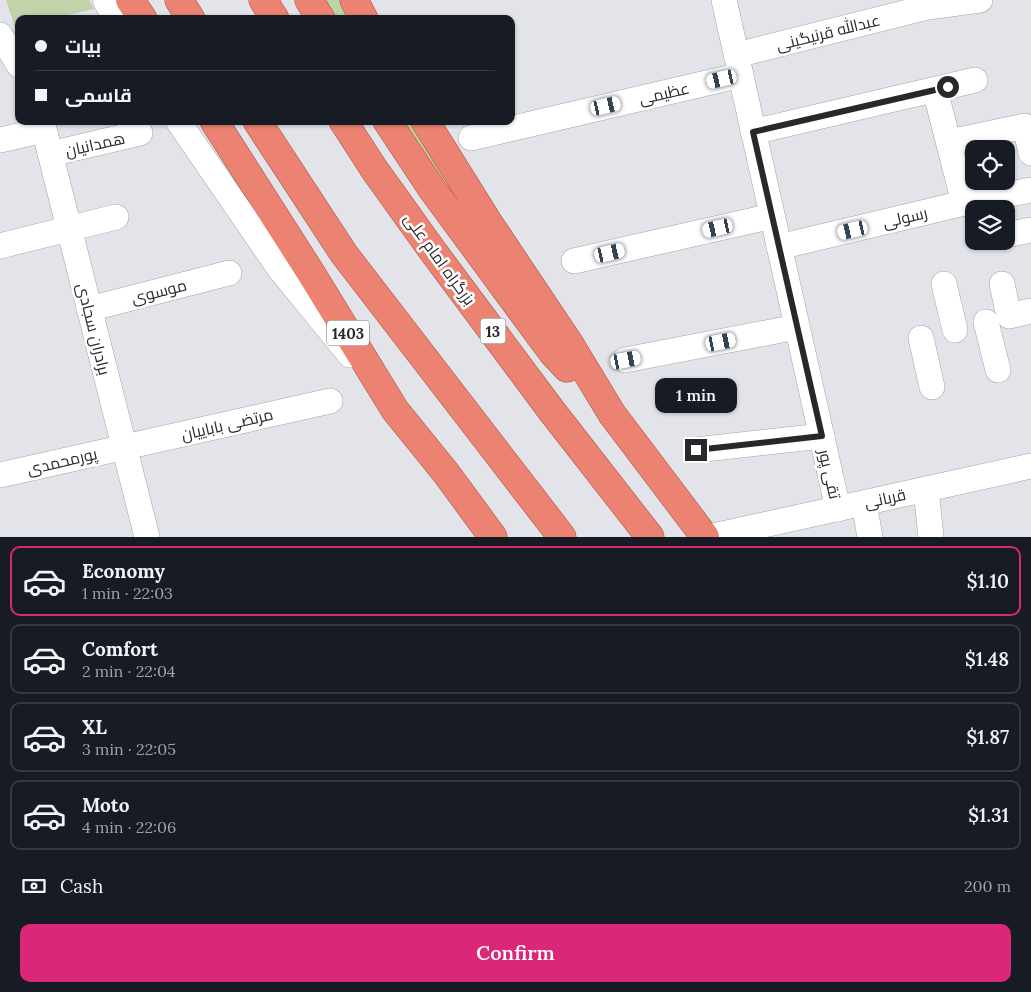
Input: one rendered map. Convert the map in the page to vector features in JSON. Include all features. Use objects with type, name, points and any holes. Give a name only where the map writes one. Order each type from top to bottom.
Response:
[{"type":"highway","points":[[130,0],[140,15]]},
{"type":"highway","points":[[179,0],[188,15]]},
{"type":"highway","points":[[263,0],[272,15]]},
{"type":"highway","points":[[309,0],[318,15]]},
{"type":"highway","points":[[354,0],[362,15]]},
{"type":"highway","name":"1403","points":[[217,125],[311,273],[395,410],[494,537]]},
{"type":"highway","points":[[260,125],[344,254],[562,537]]},
{"type":"highway","name":"بزرگراه امام علی","points":[[346,125],[374,169],[432,250],[551,410],[650,537]]},
{"type":"highway","points":[[390,125],[432,189],[552,352],[612,414]]},
{"type":"highway","points":[[427,125],[488,222],[569,343],[612,414],[705,537]]},
{"type":"street","points":[[105,0],[114,15]]},
{"type":"street","name":"تقی پور","points":[[724,0],[838,509]]},
{"type":"street","name":"عبدالله قرنیگینی","points":[[739,65],[928,7],[980,0]]},
{"type":"street","points":[[0,35],[15,59]]},
{"type":"street","name":"عظیمی","points":[[471,138],[739,65]]},
{"type":"street","points":[[753,132],[974,80]]},
{"type":"street","points":[[935,90],[964,203]]},
{"type":"street","points":[[181,125],[280,268],[395,410]]},
{"type":"street","points":[[0,140],[43,126]]},
{"type":"street","name":"برادران سجادی","points":[[43,126],[147,537]]},
{"type":"street","points":[[949,142],[1025,126],[1031,153]]},
{"type":"street","name":"همدانیان","points":[[50,154],[140,133]]},
{"type":"street","name":"رسولی","points":[[779,247],[964,203],[1031,190]]},
{"type":"street","points":[[574,261],[772,216]]},
{"type":"street","points":[[0,246],[116,217]]},
{"type":"street","points":[[1015,233],[1031,230]]},
{"type":"street","name":"موسوی","points":[[89,309],[229,274]]},
{"type":"street","points":[[944,284],[955,330]]},
{"type":"street","points":[[998,370],[1009,316],[1002,284]]},
{"type":"street","points":[[626,360],[797,327]]},
{"type":"street","points":[[922,338],[932,387]]},
{"type":"street","name":"مرتضی باباییان","points":[[124,447],[330,401]]},
{"type":"street","points":[[696,450],[822,436]]},
{"type":"street","name":"پورمحمدی","points":[[0,475],[124,447]]},
{"type":"street","name":"قربانی","points":[[709,537],[926,489],[1029,474]]},
{"type":"street","points":[[926,489],[931,537]]},
{"type":"street","points":[[864,503],[870,537]]},
{"type":"green space","points":[[6,0],[89,0],[94,9],[68,15],[15,15],[15,27]]},
{"type":"green space","points":[[320,0],[344,0],[353,15],[329,15]]},
{"type":"green space","points":[[402,125],[419,125],[562,350]]},
{"type":"route","points":[[696,450],[822,436],[753,132],[948,87]]}]
